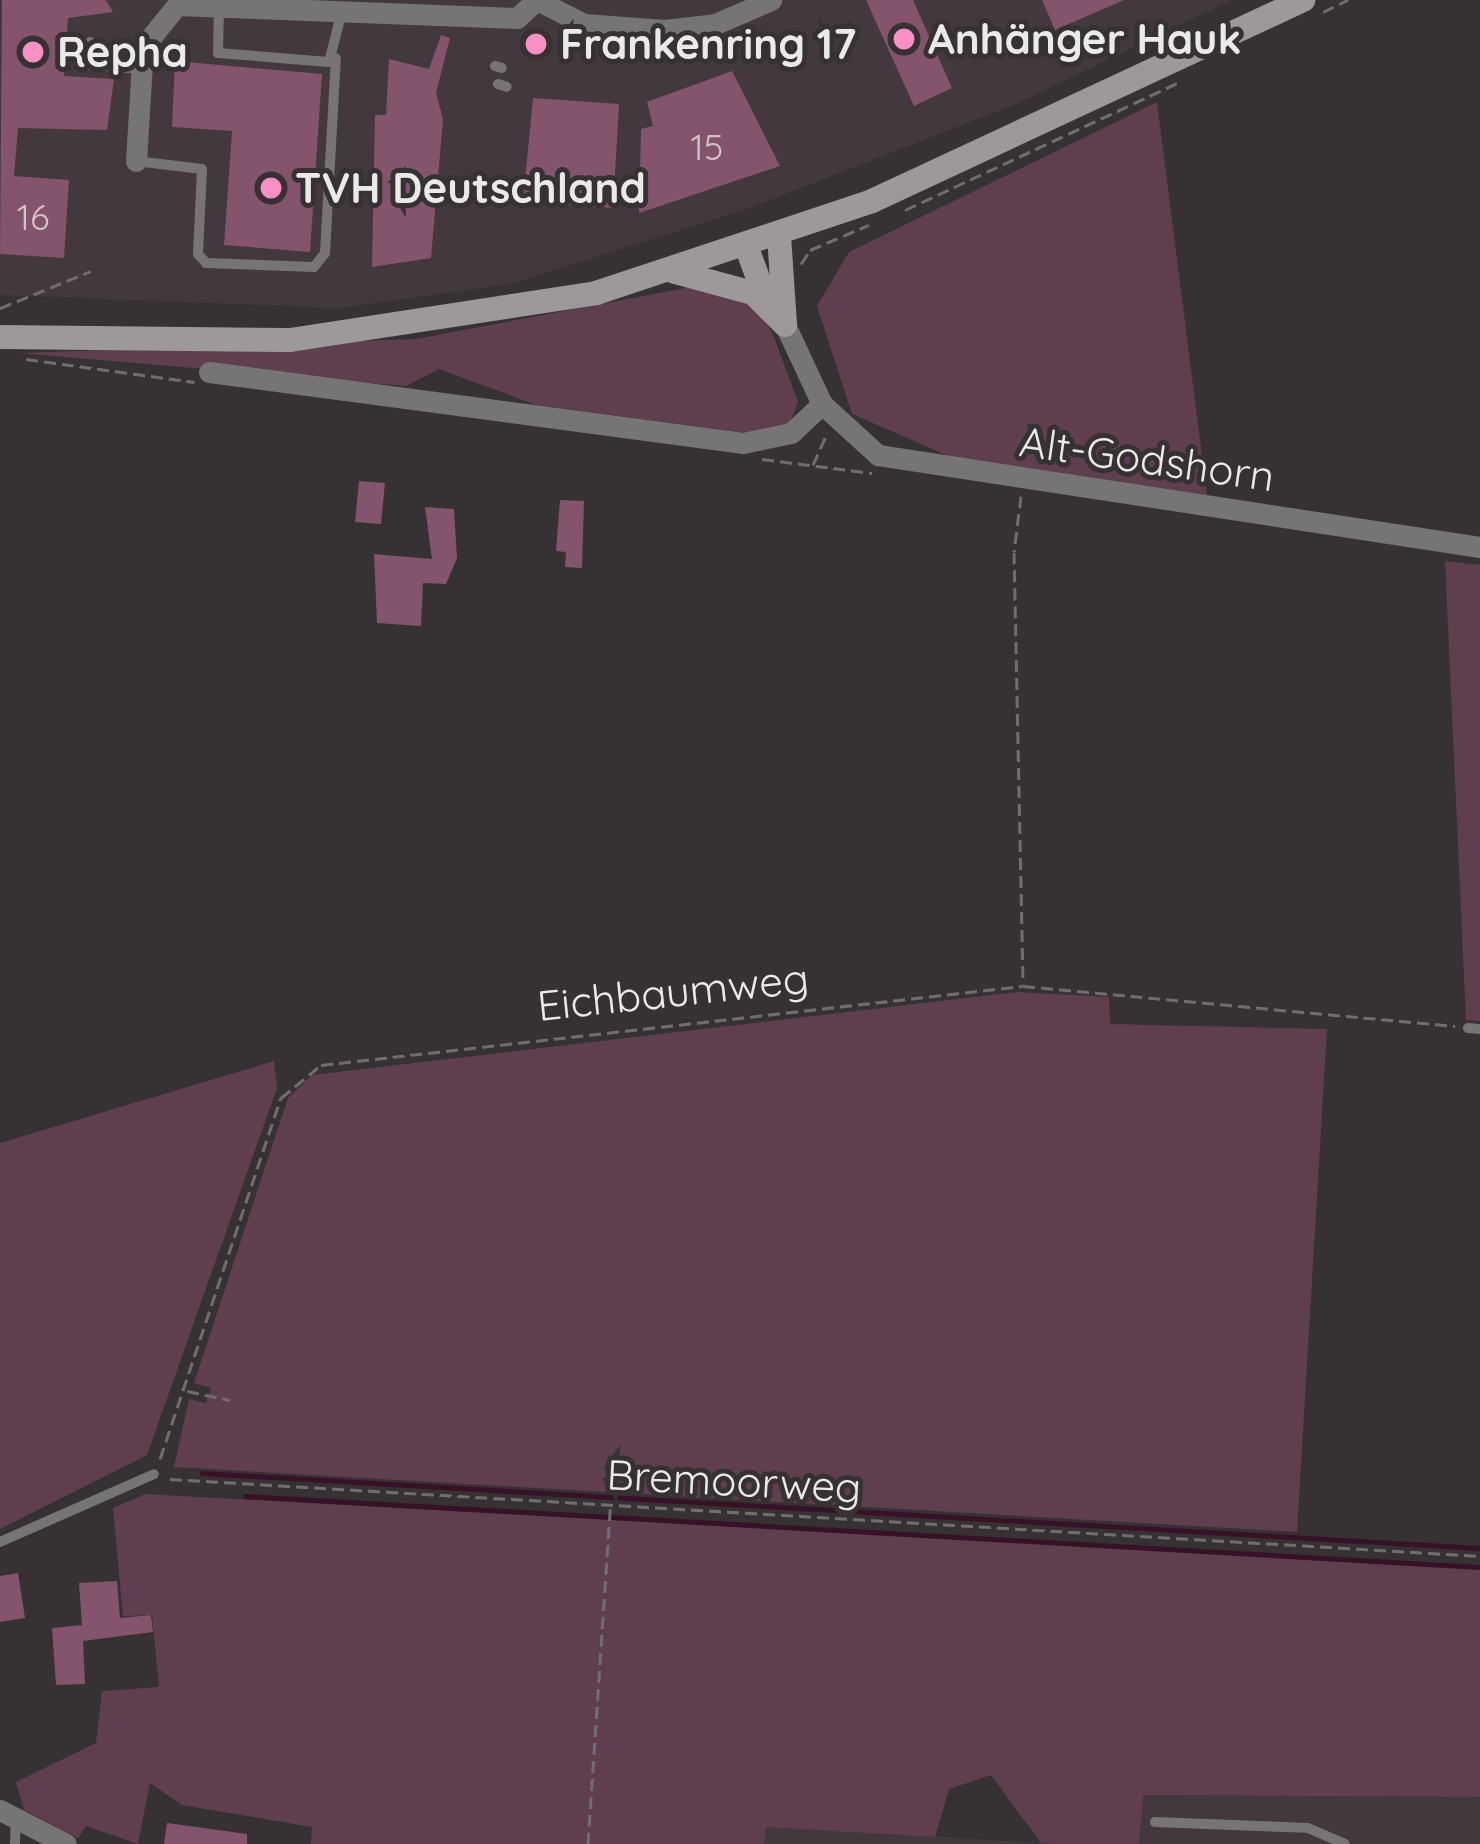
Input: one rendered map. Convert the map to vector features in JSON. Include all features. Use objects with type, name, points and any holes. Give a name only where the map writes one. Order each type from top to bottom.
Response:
[{"type":"main road","points":[[0,337],[290,340],[516,310],[673,272],[779,236],[952,167],[1310,7]]},
{"type":"main road","points":[[778,318],[779,236]]},
{"type":"main road","points":[[747,248],[778,318]]},
{"type":"main road","points":[[673,272],[753,293],[778,318]]},
{"type":"street","points":[[136,161],[141,69],[150,26],[164,13],[219,0],[517,18],[536,0],[584,24],[665,30],[715,24],[771,0]]},
{"type":"street","name":"Alt-Godshorn","points":[[778,318],[829,413],[878,455],[1480,547]]},
{"type":"street","points":[[209,372],[743,443],[791,434],[829,413]]},
{"type":"street","points":[[8,1814],[66,1844]]},
{"type":"lane","points":[[219,0],[218,52],[336,58]]},
{"type":"lane","points":[[136,161],[202,169],[198,254],[206,263],[314,267],[325,253],[343,7]]},
{"type":"lane","points":[[90,42],[88,64],[141,69]]},
{"type":"lane","points":[[0,1542],[154,1474]]},
{"type":"lane","points":[[8,1814],[15,1844]]},
{"type":"lane","points":[[1155,1822],[1309,1828],[1345,1844]]},
{"type":"lane","points":[[1233,1844],[1234,1825]]},
{"type":"path","points":[[1310,7],[1348,0]]},
{"type":"path","points":[[891,216],[1194,76]]},
{"type":"path","points":[[797,270],[810,250],[871,224]]},
{"type":"path","points":[[0,308],[91,272]]},
{"type":"path","points":[[813,465],[829,413]]},
{"type":"path","points":[[1023,986],[1014,551],[1024,480]]},
{"type":"path","name":"Eichbaumweg","points":[[154,1474],[280,1098],[304,1072],[1023,986],[1474,1028]]},
{"type":"path","points":[[185,1390],[230,1400]]},
{"type":"path","name":"Bremoorweg","points":[[154,1474],[610,1508],[1480,1556]]},
{"type":"path","points":[[588,1844],[610,1508]]},
{"type":"shaded area","points":[[0,0],[1232,0],[1016,104],[747,209],[511,284],[340,308],[0,295]]},
{"type":"shaded area","points":[[1157,102],[1207,495],[965,463],[852,414],[817,306],[849,252]]},
{"type":"shaded area","points":[[696,286],[754,305],[772,332],[798,402],[790,423],[762,435],[536,405],[439,369],[406,386],[18,353],[416,339]]},
{"type":"shaded area","points":[[1445,561],[1480,565],[1480,1021],[1466,1020]]},
{"type":"shaded area","points":[[1017,992],[1109,997],[1110,1024],[1327,1029],[1297,1532],[174,1467],[189,1399],[206,1403],[211,1388],[194,1383],[288,1098],[312,1075]]},
{"type":"shaded area","points":[[274,1061],[277,1088],[147,1455],[0,1529],[0,1143]]},
{"type":"shaded area","points":[[145,1494],[1480,1568],[1480,1797],[1143,1795],[1139,1844],[1056,1844],[1041,1843],[991,1775],[949,1789],[935,1837],[766,1827],[764,1844],[311,1844],[312,1827],[182,1805],[150,1783],[138,1844],[86,1826],[78,1838],[24,1810],[16,1782],[96,1743],[102,1691],[159,1687],[152,1615],[123,1616],[113,1508]]},
{"type":"shaded area","points":[[1142,1795],[1480,1797],[1480,1844],[1139,1844]]},
{"type":"shaded area","points":[[766,1826],[1056,1844],[764,1844]]},
{"type":"building","points":[[2,0],[106,0],[113,12],[68,18],[64,76],[114,79],[107,130],[18,128],[14,176],[69,180],[64,258],[0,254]]},
{"type":"building","points":[[866,0],[913,0],[952,88],[914,106]]},
{"type":"building","points":[[1042,0],[1124,0],[1055,30]]},
{"type":"building","points":[[441,35],[450,38],[436,93],[443,119],[431,258],[372,267],[375,115],[386,115],[389,59],[429,69]]},
{"type":"building","name":"TVH Deutschland","points":[[175,61],[322,74],[310,252],[224,245],[232,131],[172,127]]},
{"type":"building","points":[[732,71],[780,166],[639,213],[641,129],[653,126],[647,102]]},
{"type":"building","points":[[533,98],[619,104],[613,208],[523,201]]},
{"type":"building","points":[[359,481],[385,483],[381,524],[355,522]]},
{"type":"building","points":[[560,500],[584,501],[582,568],[565,567],[566,552],[556,551]]},
{"type":"building","points":[[425,507],[454,509],[457,558],[446,584],[423,583],[421,626],[377,623],[374,554],[432,559]]},
{"type":"building","points":[[18,1573],[25,1618],[0,1622],[0,1576]]},
{"type":"building","points":[[117,1581],[120,1618],[151,1615],[153,1632],[83,1641],[85,1684],[56,1685],[52,1628],[82,1625],[79,1583]]},
{"type":"building","points":[[167,1823],[247,1834],[247,1844],[164,1844]]},
{"type":"waterway","points":[[202,1473],[1480,1548]]},
{"type":"waterway","points":[[245,1496],[1480,1567]]},
{"type":"place","name":"Anhänger Hauk","points":[[904,39]]},
{"type":"place","name":"Frankenring 17","points":[[536,44]]},
{"type":"place","name":"Repha","points":[[33,52]]},
{"type":"place","name":"TVH Deutschland","points":[[271,188]]}]
